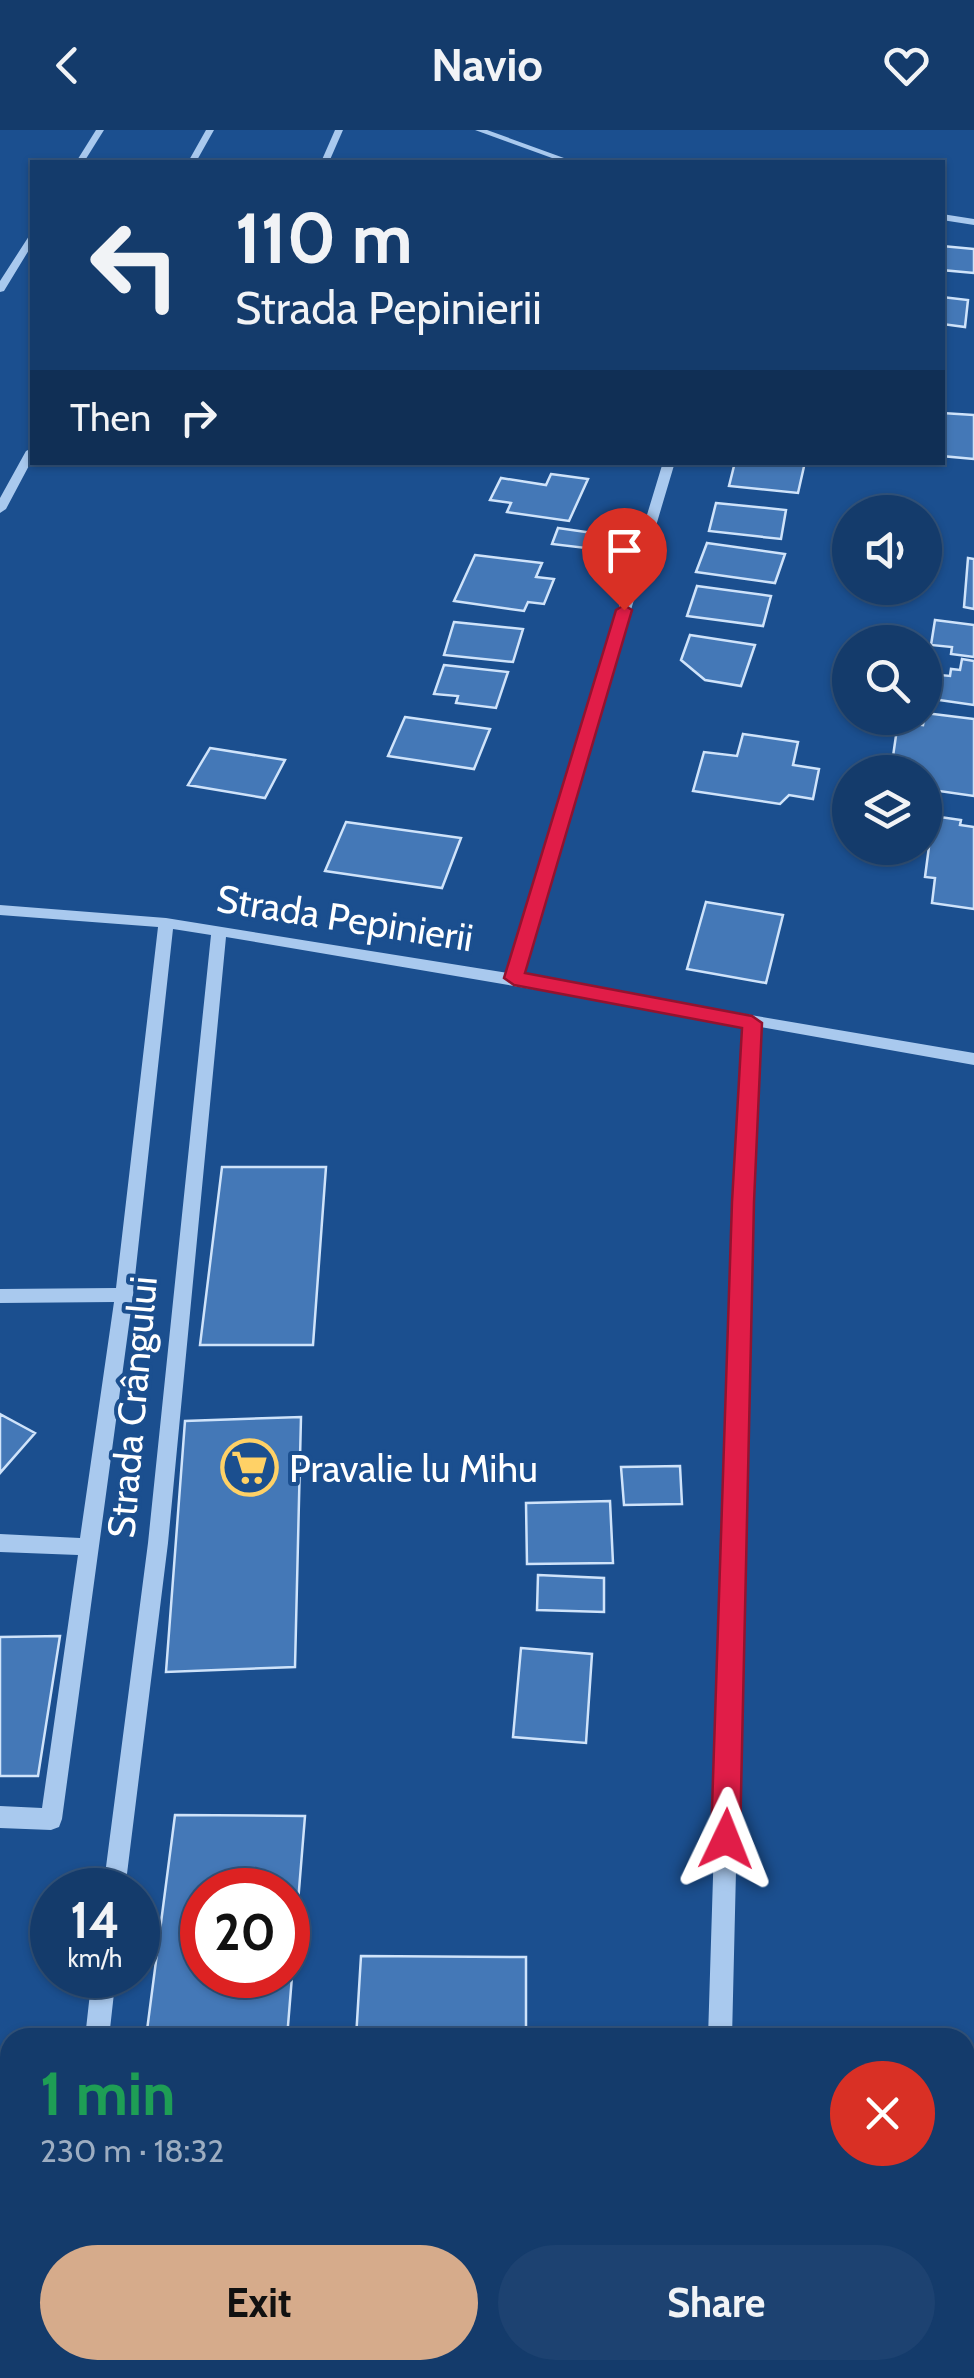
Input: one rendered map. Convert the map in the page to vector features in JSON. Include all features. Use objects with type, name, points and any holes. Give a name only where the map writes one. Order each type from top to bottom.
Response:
[{"type":"street","points":[[81,160],[100,130]]},
{"type":"street","points":[[193,160],[210,130]]},
{"type":"street","points":[[326,160],[339,130]]},
{"type":"street","points":[[479,130],[562,160]]},
{"type":"street","points":[[945,218],[974,222]]},
{"type":"street","points":[[0,289],[30,241]]},
{"type":"street","points":[[0,510],[30,455]]},
{"type":"street","points":[[514,978],[667,465]]},
{"type":"street","name":"Strada Pepinierii","points":[[0,910],[219,931],[974,1059]]},
{"type":"street","name":"Strada Crângului","points":[[0,1817],[51,1818],[124,1295],[166,923]]},
{"type":"street","name":"Strada Crângului","points":[[117,1868],[158,1543],[219,931]]},
{"type":"street","points":[[720,2028],[742,1222],[752,1023]]},
{"type":"street","points":[[0,1296],[124,1295]]},
{"type":"street","points":[[0,1544],[88,1546]]},
{"type":"street","points":[[97,2028],[101,1998]]},
{"type":"building","points":[[945,246],[974,249],[974,273],[945,270]]},
{"type":"building","points":[[945,297],[968,300],[965,327],[945,324]]},
{"type":"building","points":[[945,413],[974,415],[974,459],[945,456]]},
{"type":"building","points":[[734,465],[804,465],[798,493],[729,486]]},
{"type":"building","points":[[551,474],[588,479],[569,521],[507,512],[511,503],[490,500],[501,478],[546,485]]},
{"type":"building","points":[[716,503],[786,510],[781,539],[709,531]]},
{"type":"building","points":[[558,528],[600,534],[594,549],[552,544]]},
{"type":"building","points":[[707,543],[785,554],[775,583],[696,572]]},
{"type":"building","points":[[475,555],[542,563],[536,577],[554,579],[544,604],[528,602],[524,611],[454,601]]},
{"type":"building","points":[[968,558],[974,559],[974,609],[964,607]]},
{"type":"building","points":[[697,586],[771,596],[763,626],[687,616]]},
{"type":"building","points":[[935,620],[974,625],[974,657],[951,654],[952,647],[942,646],[942,625],[934,625]]},
{"type":"building","points":[[454,622],[523,629],[513,662],[444,655]]},
{"type":"building","points":[[690,635],[755,645],[741,686],[705,680],[681,660]]},
{"type":"building","points":[[962,659],[974,661],[974,705],[942,700],[942,675],[950,676],[951,669],[960,670]]},
{"type":"building","points":[[444,665],[508,672],[496,708],[456,703],[458,696],[434,694]]},
{"type":"building","points":[[942,715],[974,719],[974,796],[942,791],[942,755],[893,755],[896,735],[942,735]]},
{"type":"building","points":[[405,717],[490,729],[474,769],[388,756]]},
{"type":"building","points":[[743,734],[798,742],[793,765],[819,769],[813,799],[789,795],[780,804],[693,791],[704,752],[737,756]]},
{"type":"building","points":[[210,748],[285,760],[265,798],[188,785]]},
{"type":"building","points":[[942,817],[974,827],[974,909],[932,903],[935,878],[925,877],[927,865],[942,865]]},
{"type":"building","points":[[346,822],[461,838],[442,888],[325,871]]},
{"type":"building","points":[[706,902],[783,915],[766,983],[687,969]]},
{"type":"building","points":[[222,1167],[326,1167],[313,1345],[200,1345]]},
{"type":"building","points":[[0,1414],[35,1433],[0,1473]]},
{"type":"building","points":[[301,1417],[295,1667],[166,1672],[185,1421]]},
{"type":"building","points":[[680,1466],[682,1504],[624,1505],[621,1467]]},
{"type":"building","points":[[610,1501],[613,1563],[527,1564],[526,1503]]},
{"type":"building","points":[[538,1575],[604,1578],[604,1612],[537,1610]]},
{"type":"building","points":[[60,1636],[38,1776],[0,1776],[0,1637]]},
{"type":"building","points":[[521,1648],[592,1654],[586,1743],[513,1737]]},
{"type":"building","points":[[175,1815],[305,1816],[301,1868],[180,1868],[180,1998],[290,1998],[288,2028],[147,2028],[151,1998],[160,1998],[160,1930]]},
{"type":"building","points":[[361,1956],[526,1957],[526,2028],[357,2028]]},
{"type":"place","name":"Pravalie lu Mihu","points":[[250,1468]]},
{"type":"route","points":[[624,610],[514,978],[752,1023],[743,1202],[726,1839]]}]
